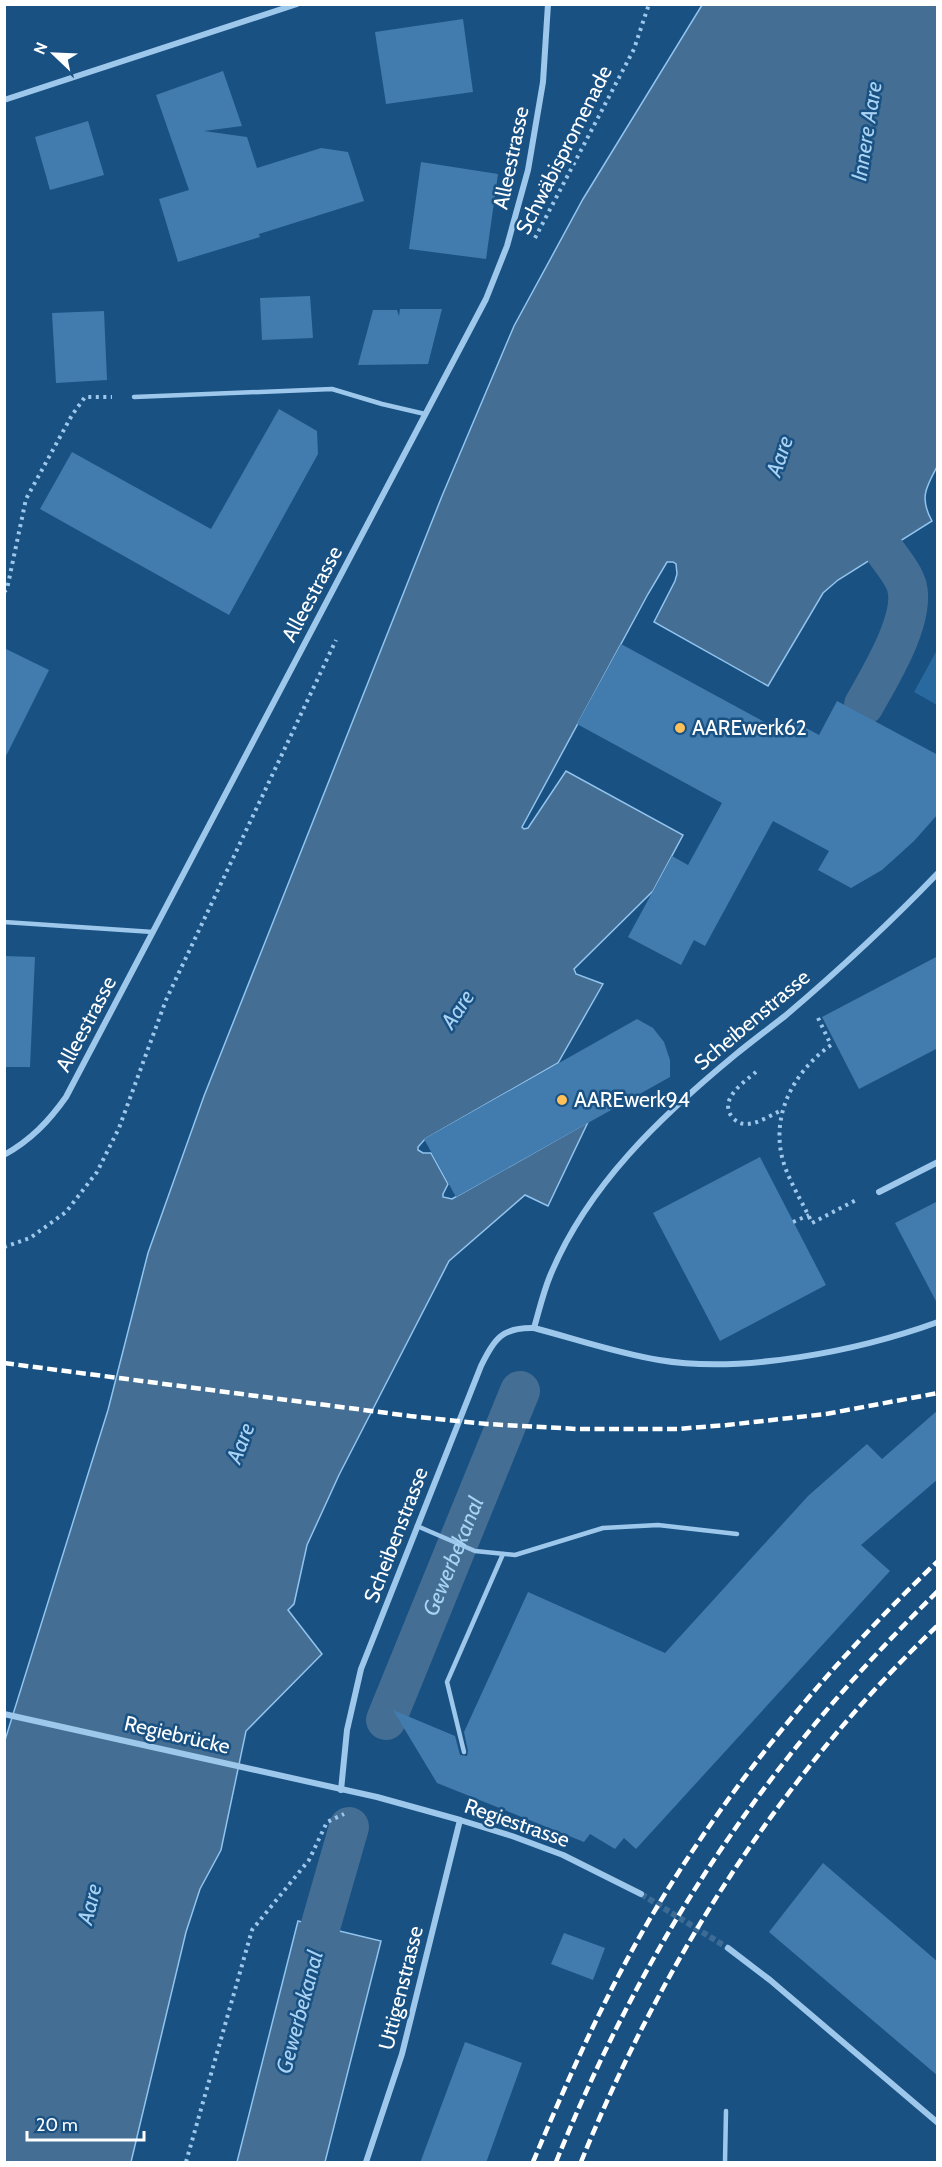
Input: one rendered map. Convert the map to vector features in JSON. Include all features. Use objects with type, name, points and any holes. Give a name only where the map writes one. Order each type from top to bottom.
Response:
[{"type":"street","points":[[4,100],[297,4]]},
{"type":"street","name":"Alleestrasse","points":[[4,1155],[31,1137],[49,1121],[66,1097],[486,299],[507,246],[528,170],[543,82],[548,4]]},
{"type":"street","name":"Scheibenstrasse","points":[[534,1328],[548,1278],[561,1251],[599,1191],[637,1145],[685,1098],[799,1003],[898,914],[938,873]]},
{"type":"street","points":[[879,1192],[938,1162]]},
{"type":"street","name":"Scheibenstrasse","points":[[341,1790],[347,1730],[358,1678],[467,1399],[491,1347],[504,1333],[520,1328],[534,1328],[660,1360],[725,1365],[802,1357],[938,1322]]},
{"type":"street","name":"Regiebrücke","points":[[4,1714],[341,1790]]},
{"type":"street","name":"Regiestrasse","points":[[341,1790],[377,1797],[460,1820],[563,1855],[641,1894]]},
{"type":"street","name":"Uttigenstrasse","points":[[366,2163],[402,2054],[460,1820]]},
{"type":"street","points":[[728,1948],[770,1980],[938,2123]]},
{"type":"lane","points":[[134,397],[332,389],[382,405],[425,414]]},
{"type":"lane","points":[[4,922],[153,932]]},
{"type":"lane","points":[[417,1526],[475,1551],[515,1555],[603,1528],[658,1525],[738,1534]]},
{"type":"lane","points":[[464,1752],[447,1682],[503,1554]]},
{"type":"lane","points":[[725,2163],[726,2111]]},
{"type":"path","name":"Schwäbispromenade","points":[[532,244],[634,49],[649,4]]},
{"type":"path","points":[[4,592],[7,589],[27,499],[72,415],[85,397],[134,397]]},
{"type":"path","points":[[4,1247],[30,1238],[66,1212],[97,1172],[119,1128],[166,1000],[340,632]]},
{"type":"path","points":[[811,1024],[818,1019]]},
{"type":"path","points":[[821,1024],[831,1045],[814,1057],[805,1067],[797,1078],[782,1110],[779,1135],[784,1163],[812,1223],[858,1199],[879,1192]]},
{"type":"path","points":[[760,1068],[734,1091],[729,1105],[731,1115],[739,1122],[750,1124],[782,1110]]},
{"type":"path","points":[[793,1222],[808,1215]]},
{"type":"path","points":[[186,2163],[252,1930],[309,1860],[327,1822],[377,1797]]},
{"type":"shaded area","points":[[937,650],[937,705],[914,692]]},
{"type":"water","points":[[702,5],[937,5],[938,465],[927,486],[925,499],[932,521],[838,580],[823,593],[768,686],[654,622],[675,581],[676,564],[667,562],[648,594],[522,827],[528,828],[566,771],[683,835],[653,891],[574,969],[576,974],[603,984],[558,1063],[425,1139],[418,1150],[431,1153],[448,1184],[443,1197],[452,1199],[588,1122],[548,1206],[525,1195],[449,1261],[339,1475],[307,1545],[294,1604],[288,1610],[322,1654],[246,1731],[221,1850],[200,1889],[186,1932],[131,2162],[5,2162],[5,1740],[108,1410],[148,1253],[204,1096],[442,496],[514,326],[583,199]]},
{"type":"water","points":[[298,1921],[381,1941],[325,2162],[237,2162]]},
{"type":"building","points":[[463,19],[473,92],[386,104],[375,32]]},
{"type":"building","points":[[223,71],[242,126],[204,131],[247,137],[257,168],[321,148],[348,152],[364,201],[178,262],[159,199],[189,190],[156,95]]},
{"type":"building","points":[[88,121],[104,175],[50,190],[35,137]]},
{"type":"building","points":[[421,162],[498,174],[486,259],[409,249]]},
{"type":"building","points":[[310,296],[313,338],[262,340],[260,298]]},
{"type":"building","points":[[400,309],[442,309],[428,364],[358,365],[373,310],[397,310],[399,316]]},
{"type":"building","points":[[104,311],[107,380],[56,383],[52,313]]},
{"type":"building","points":[[279,409],[317,431],[318,454],[229,615],[40,509],[72,452],[211,529]]},
{"type":"building","points":[[621,644],[783,732],[790,719],[819,735],[837,701],[938,755],[938,814],[914,841],[882,870],[851,888],[818,870],[829,851],[773,821],[705,946],[694,940],[681,965],[628,937],[672,856],[688,865],[722,803],[577,724]]},
{"type":"building","points":[[4,648],[49,670],[4,760]]},
{"type":"building","points":[[4,956],[35,957],[30,1067],[4,1067]]},
{"type":"building","points":[[938,956],[938,1048],[859,1089],[822,1017]]},
{"type":"building","name":"AAREwerk94","points":[[637,1019],[653,1028],[664,1042],[670,1060],[670,1077],[456,1197],[424,1139]]},
{"type":"building","points":[[760,1157],[826,1285],[720,1341],[653,1213]]},
{"type":"building","points":[[938,1201],[938,1305],[895,1223]]},
{"type":"building","points":[[938,1410],[938,1479],[861,1545],[890,1571],[636,1849],[624,1838],[615,1849],[590,1834],[584,1842],[437,1783],[393,1710],[455,1736],[460,1755],[467,1756],[464,1732],[528,1592],[665,1653],[808,1496],[867,1444],[882,1459]]},
{"type":"building","points":[[823,1863],[938,1962],[938,2076],[769,1932]]},
{"type":"building","points":[[564,1933],[605,1948],[593,1980],[551,1964]]},
{"type":"building","points":[[465,2042],[522,2063],[486,2163],[420,2163]]},
{"type":"waterway","points":[[864,705],[887,664],[906,615],[907,587],[885,551]]},
{"type":"waterway","name":"Gewerbekanal","points":[[386,1720],[520,1391]]},
{"type":"waterway","name":"Gewerbekanal","points":[[305,1980],[349,1827]]},
{"type":"tunnel","points":[[641,1894],[728,1948]]},
{"type":"railway","points":[[4,1363],[410,1416],[487,1424],[577,1429],[677,1429],[727,1425],[826,1414],[938,1393]]},
{"type":"railway","points":[[533,2162],[618,1977],[681,1868],[747,1774],[782,1729],[857,1643],[938,1561]]},
{"type":"railway","points":[[556,2162],[591,2081],[629,2003],[671,1928],[716,1856],[765,1787],[818,1720],[876,1655],[938,1591]]},
{"type":"railway","points":[[581,2162],[613,2088],[649,2015],[688,1944],[731,1875],[777,1808],[827,1744],[881,1683],[938,1625]]},
{"type":"place","name":"AAREwerk62","points":[[680,728]]},
{"type":"place","name":"AAREwerk94","points":[[562,1100]]},
{"type":"water label","name":"Innere Aare","points":[[866,131]]},
{"type":"water label","name":"Aare","points":[[779,456]]},
{"type":"water label","name":"Aare","points":[[457,1009]]},
{"type":"water label","name":"Aare","points":[[240,1443]]},
{"type":"water label","name":"Aare","points":[[89,1904]]}]
